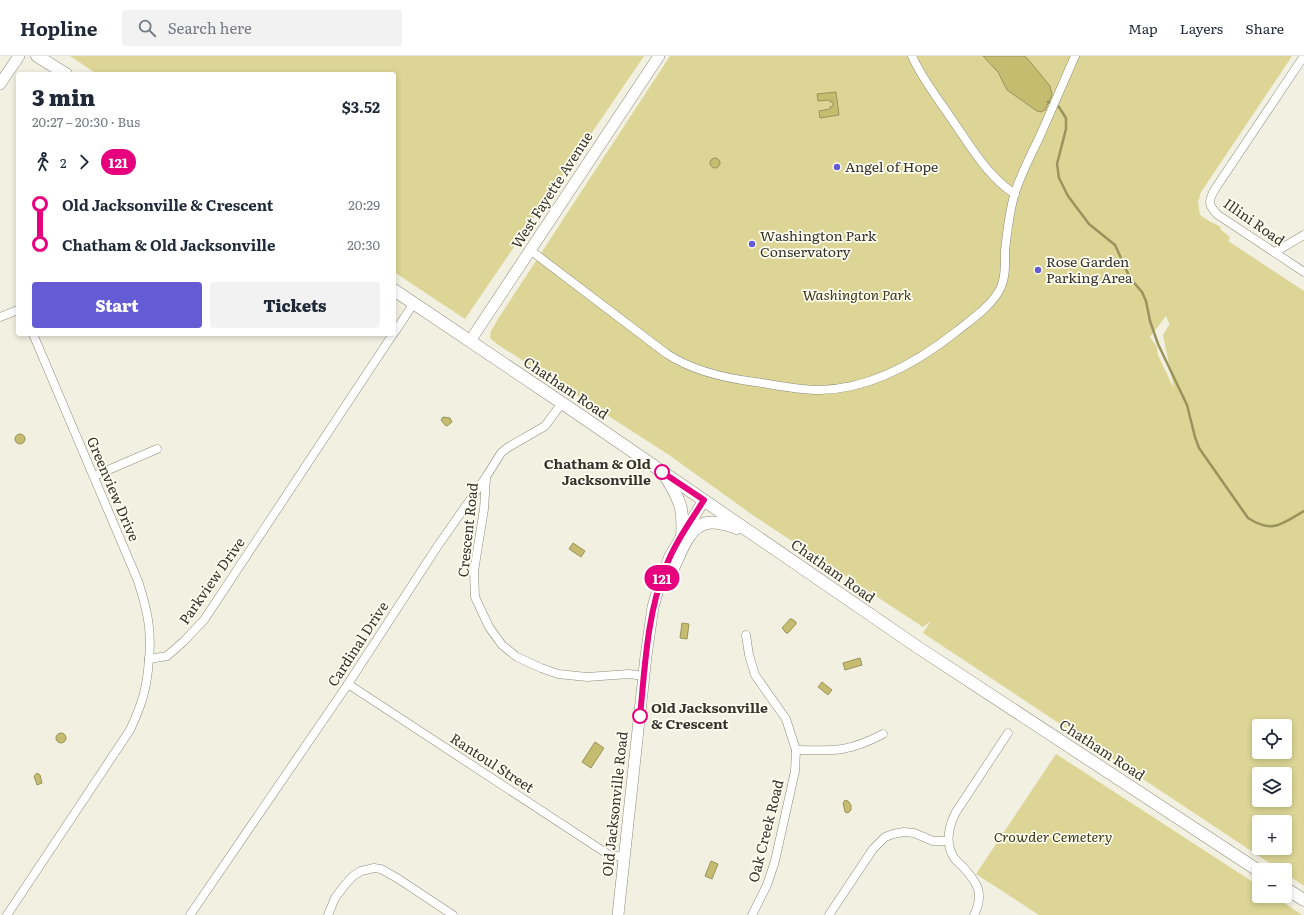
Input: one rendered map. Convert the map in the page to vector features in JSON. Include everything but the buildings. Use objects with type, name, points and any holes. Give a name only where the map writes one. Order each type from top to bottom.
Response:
[{"type":"main road","points":[[37,56],[63,72]]},
{"type":"main road","name":"Chatham Road","points":[[396,291],[562,403],[916,646],[1252,866]]},
{"type":"main road","points":[[662,472],[679,500],[682,510],[682,536]]},
{"type":"main road","points":[[659,586],[668,577],[689,537],[700,525],[709,522],[721,523],[747,530]]},
{"type":"main road","points":[[1292,892],[1304,900]]},
{"type":"street","points":[[0,84],[19,56]]},
{"type":"street","name":"West Fayette Avenue","points":[[470,341],[659,56]]},
{"type":"street","points":[[912,56],[926,81],[977,156],[1002,185],[1015,194]]},
{"type":"street","points":[[530,250],[667,354],[684,364],[703,371],[749,381],[806,390],[831,390],[859,385],[894,371],[913,361],[949,337],[970,320],[995,296],[1001,287],[1005,270],[1007,233],[1015,194],[1075,56]]},
{"type":"street","name":"Illini Road","points":[[1304,56],[1215,189],[1210,200],[1210,205],[1218,215],[1304,272]]},
{"type":"street","points":[[1275,252],[1304,235]]},
{"type":"street","name":"Parkview Drive","points":[[396,330],[414,303]]},
{"type":"street","points":[[0,317],[16,311]]},
{"type":"street","name":"Greenview Drive","points":[[34,336],[138,581],[147,610],[151,633],[149,659]]},
{"type":"street","name":"Parkview Drive","points":[[149,659],[167,656],[204,620],[392,336]]},
{"type":"street","name":"Cardinal Drive","points":[[190,915],[348,684],[437,547],[501,454],[507,448],[545,426],[562,403]]},
{"type":"street","points":[[94,476],[157,449]]},
{"type":"street","name":"Crescent Road","points":[[486,477],[484,509],[474,571],[475,597],[490,627],[502,645],[517,657],[558,674],[587,677],[630,674],[644,676]]},
{"type":"street","name":"Old Jacksonville Road","points":[[618,915],[653,607],[665,568],[704,500]]},
{"type":"street","name":"Oak Creek Road","points":[[746,635],[749,655],[755,675],[786,719],[796,750],[795,771],[774,861],[767,885],[752,915]]},
{"type":"street","points":[[7,915],[130,730],[141,706],[148,682],[149,659]]},
{"type":"street","name":"Rantoul Street","points":[[348,684],[609,855],[624,857]]},
{"type":"street","points":[[974,915],[979,899],[978,888],[972,878],[953,856],[948,841],[951,824],[956,812],[1008,733]]},
{"type":"street","points":[[796,750],[831,751],[850,749],[883,734]]},
{"type":"street","points":[[829,915],[873,849],[885,838],[893,834],[904,832],[914,833],[932,841],[948,841]]},
{"type":"street","points":[[328,915],[335,898],[353,876],[360,871],[374,868],[381,869],[393,876],[453,915]]},
{"type":"green space","points":[[70,56],[644,56],[465,319],[396,273],[396,72],[94,72]]},
{"type":"green space","name":"Washington Park","points":[[670,56],[1292,56],[1201,192],[1198,202],[1200,215],[1221,227],[1220,229],[1230,237],[1228,241],[1304,291],[1304,886],[1292,878],[1292,863],[1269,863],[1257,855],[1292,855],[1292,815],[1252,815],[1252,851],[923,633],[931,621],[923,627],[754,516],[669,455],[497,344],[490,338],[491,331]],"holes":[[[1166,316],[1170,323],[1163,335],[1174,389],[1158,355],[1157,347],[1150,337]]]},
{"type":"green space","name":"Crowder Cemetery","points":[[1056,754],[1252,881],[1252,903],[1284,903],[1302,915],[1039,915],[976,874]]},
{"type":"shaded area","points":[[983,56],[1024,56],[1027,58],[1050,86],[1052,95],[1045,110],[1041,112],[1037,111],[1007,90],[998,72]]},
{"type":"shaded area","points":[[836,92],[839,115],[820,118],[819,111],[830,109],[830,107],[833,106],[833,102],[830,102],[830,100],[818,101],[817,94]]},
{"type":"shaded area","points":[[715,158],[720,163],[715,168],[710,163]]},
{"type":"shaded area","points":[[443,417],[450,418],[452,422],[447,426],[445,425],[441,420]]},
{"type":"shaded area","points":[[18,434],[22,434],[25,439],[22,444],[18,444],[15,441],[15,437]]},
{"type":"shaded area","points":[[573,543],[585,551],[581,557],[569,549]]},
{"type":"shaded area","points":[[790,619],[796,622],[796,624],[788,633],[786,633],[782,628]]},
{"type":"shaded area","points":[[682,623],[689,624],[687,639],[680,638]]},
{"type":"shaded area","points":[[860,658],[862,665],[845,670],[843,663]]},
{"type":"shaded area","points":[[822,682],[832,690],[828,695],[818,687]]},
{"type":"shaded area","points":[[61,733],[66,738],[61,743],[56,738]]},
{"type":"shaded area","points":[[595,742],[604,748],[591,768],[582,762]]},
{"type":"shaded area","points":[[37,773],[40,775],[42,783],[37,785],[34,776]]},
{"type":"shaded area","points":[[845,800],[851,805],[851,810],[848,813],[845,812],[843,803]]},
{"type":"shaded area","points":[[711,861],[718,864],[712,879],[705,876]]},
{"type":"waterway","points":[[1048,102],[1059,107],[1066,118],[1066,129],[1057,164],[1059,178],[1068,196],[1089,224],[1115,245],[1130,278],[1142,292],[1158,344],[1187,405],[1199,448],[1248,518],[1257,523],[1271,526],[1283,523],[1304,511]]},
{"type":"bus line","name":"121","points":[[640,716],[653,607],[659,586],[671,554],[704,500],[662,472]]},
{"type":"place","name":"Angel of Hope","points":[[837,167]]},
{"type":"place","name":"Washington Park Conservatory","points":[[752,244]]},
{"type":"place","name":"Rose Garden Parking Area","points":[[1038,270]]},
{"type":"place","name":"Chatham & Old Jacksonville","points":[[662,472]]},
{"type":"place","name":"Old Jacksonville & Crescent","points":[[640,716]]}]
